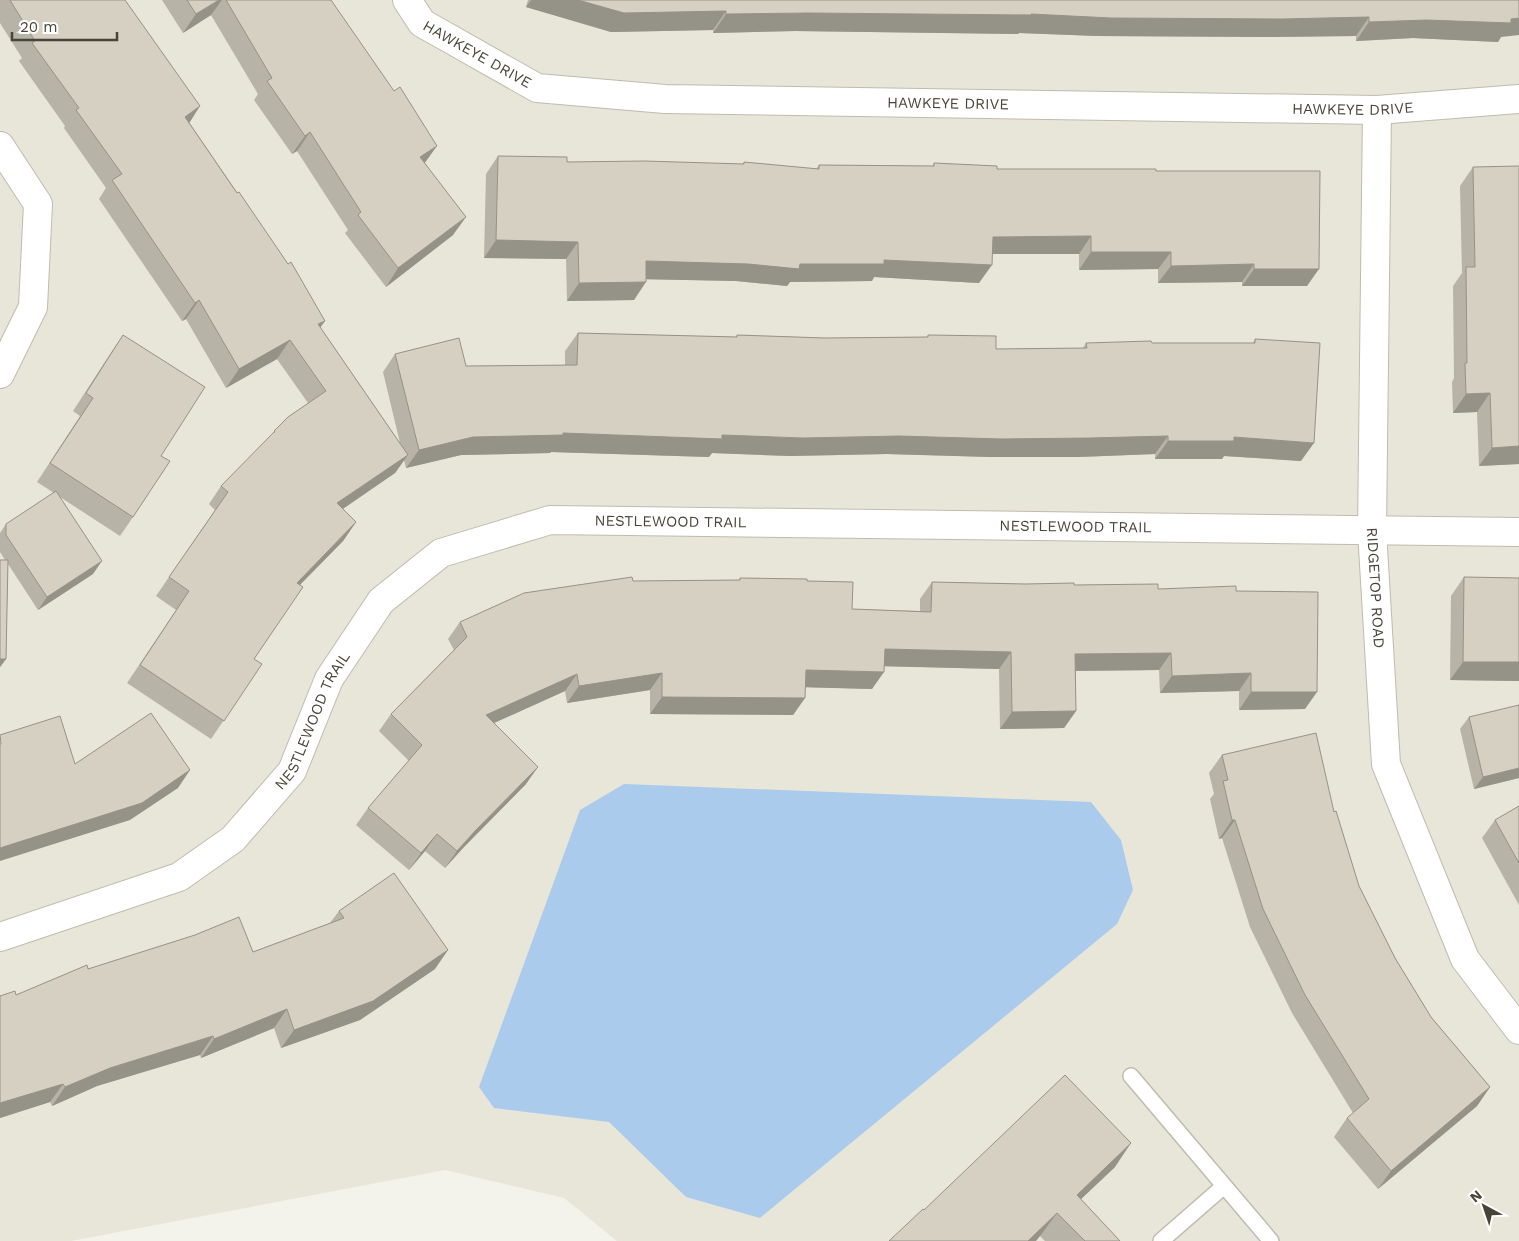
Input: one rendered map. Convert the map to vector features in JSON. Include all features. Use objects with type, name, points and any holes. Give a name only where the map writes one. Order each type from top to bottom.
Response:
[{"type":"street","name":"HAWKEYE DRIVE","points":[[407,0],[422,23],[537,88],[665,99],[1377,110],[1519,99]]},
{"type":"street","name":"RIDGETOP ROAD","points":[[1377,110],[1372,531],[1386,764],[1465,959],[1519,1030]]},
{"type":"street","points":[[0,146],[38,204],[33,306],[0,374]]},
{"type":"street","name":"NESTLEWOOD TRAIL","points":[[0,937],[179,877],[233,839],[292,771],[330,679],[381,602],[441,553],[550,520],[1519,532]]},
{"type":"lane","points":[[1131,1076],[1271,1241]]},
{"type":"lane","points":[[1161,1241],[1224,1186]]},
{"type":"shaded area","points":[[0,0],[1519,0],[1519,1241],[617,1241],[564,1198],[445,1170],[71,1241],[0,1241]]},
{"type":"water","points":[[624,784],[1091,802],[1121,840],[1133,890],[1117,924],[760,1218],[686,1197],[609,1122],[494,1108],[479,1087],[580,810]]},
{"type":"building","points":[[10,0],[125,0],[200,106],[185,117],[288,264],[291,262],[325,321],[318,324],[408,455],[337,503],[356,522],[297,583],[303,587],[254,659],[262,664],[224,721],[140,665],[189,591],[169,577],[228,492],[221,486],[288,417],[326,391],[290,340],[239,369],[199,300],[195,303],[112,180],[122,174],[76,110],[79,108],[32,43],[35,41]]},
{"type":"building","points":[[187,0],[219,0],[196,14]]},
{"type":"building","points":[[226,0],[331,0],[394,91],[400,87],[437,146],[420,157],[466,217],[398,268],[358,215],[361,212],[310,132],[305,136],[267,81],[272,78]]},
{"type":"building","points":[[578,0],[1519,0],[1519,18],[1511,19],[1511,23],[1426,20],[1369,22],[1369,17],[1282,19],[1111,18],[1031,14],[726,14],[726,11],[624,13]]},
{"type":"building","points":[[498,156],[567,157],[567,162],[644,161],[744,164],[744,162],[819,169],[819,165],[934,166],[934,163],[997,166],[997,169],[1320,171],[1319,269],[1254,269],[1254,264],[1171,266],[1171,252],[1091,252],[1091,236],[993,237],[992,265],[884,260],[884,264],[800,264],[799,269],[748,264],[646,261],[646,282],[579,283],[578,242],[496,240]]},
{"type":"building","points":[[1519,166],[1519,446],[1492,448],[1490,393],[1466,394],[1466,267],[1475,267],[1473,167]]},
{"type":"building","points":[[578,333],[825,338],[928,337],[928,335],[996,336],[996,349],[1087,348],[1086,343],[1151,341],[1152,343],[1255,343],[1255,339],[1320,343],[1314,443],[1234,437],[1234,441],[1168,441],[1168,436],[1002,439],[899,436],[803,438],[722,435],[722,439],[563,433],[563,435],[473,437],[419,450],[395,354],[459,338],[466,366],[577,365]]},
{"type":"building","points":[[123,335],[205,387],[161,456],[170,461],[133,517],[50,463],[93,398],[86,393]]},
{"type":"building","points":[[56,491],[102,561],[47,597],[6,535],[6,524]]},
{"type":"building","points":[[0,560],[8,560],[6,659],[0,659]]},
{"type":"building","points":[[632,577],[633,581],[740,580],[740,578],[853,582],[852,609],[931,612],[932,582],[1074,583],[1074,585],[1158,584],[1158,589],[1236,586],[1236,591],[1318,592],[1317,692],[1251,692],[1251,673],[1172,676],[1171,653],[1075,654],[1076,711],[1012,712],[1011,652],[885,649],[884,672],[806,670],[805,698],[662,697],[662,673],[579,686],[577,674],[486,715],[538,767],[457,851],[437,834],[421,853],[368,808],[422,745],[391,714],[467,637],[460,622],[524,593]]},
{"type":"building","points":[[1464,577],[1519,578],[1519,662],[1463,662]]},
{"type":"building","points":[[1519,705],[1519,768],[1483,777],[1469,717]]},
{"type":"building","points":[[151,713],[190,770],[142,803],[0,848],[0,735],[60,716],[75,764]]},
{"type":"building","points":[[1316,733],[1334,812],[1336,811],[1359,886],[1395,958],[1431,1017],[1490,1087],[1391,1171],[1347,1118],[1369,1099],[1305,995],[1263,909],[1235,820],[1232,820],[1223,781],[1228,780],[1222,755]]},
{"type":"building","points":[[1519,806],[1519,863],[1495,820]]},
{"type":"building","points":[[394,873],[448,950],[373,1001],[294,1030],[287,1009],[214,1039],[213,1036],[110,1068],[65,1087],[63,1084],[0,1103],[0,996],[15,991],[16,995],[87,965],[88,969],[195,935],[239,917],[253,952],[344,918],[339,911]]},
{"type":"building","points":[[1065,1075],[1131,1143],[1077,1195],[1120,1241],[1085,1241],[1057,1213],[1028,1241],[889,1241],[924,1210]]}]
